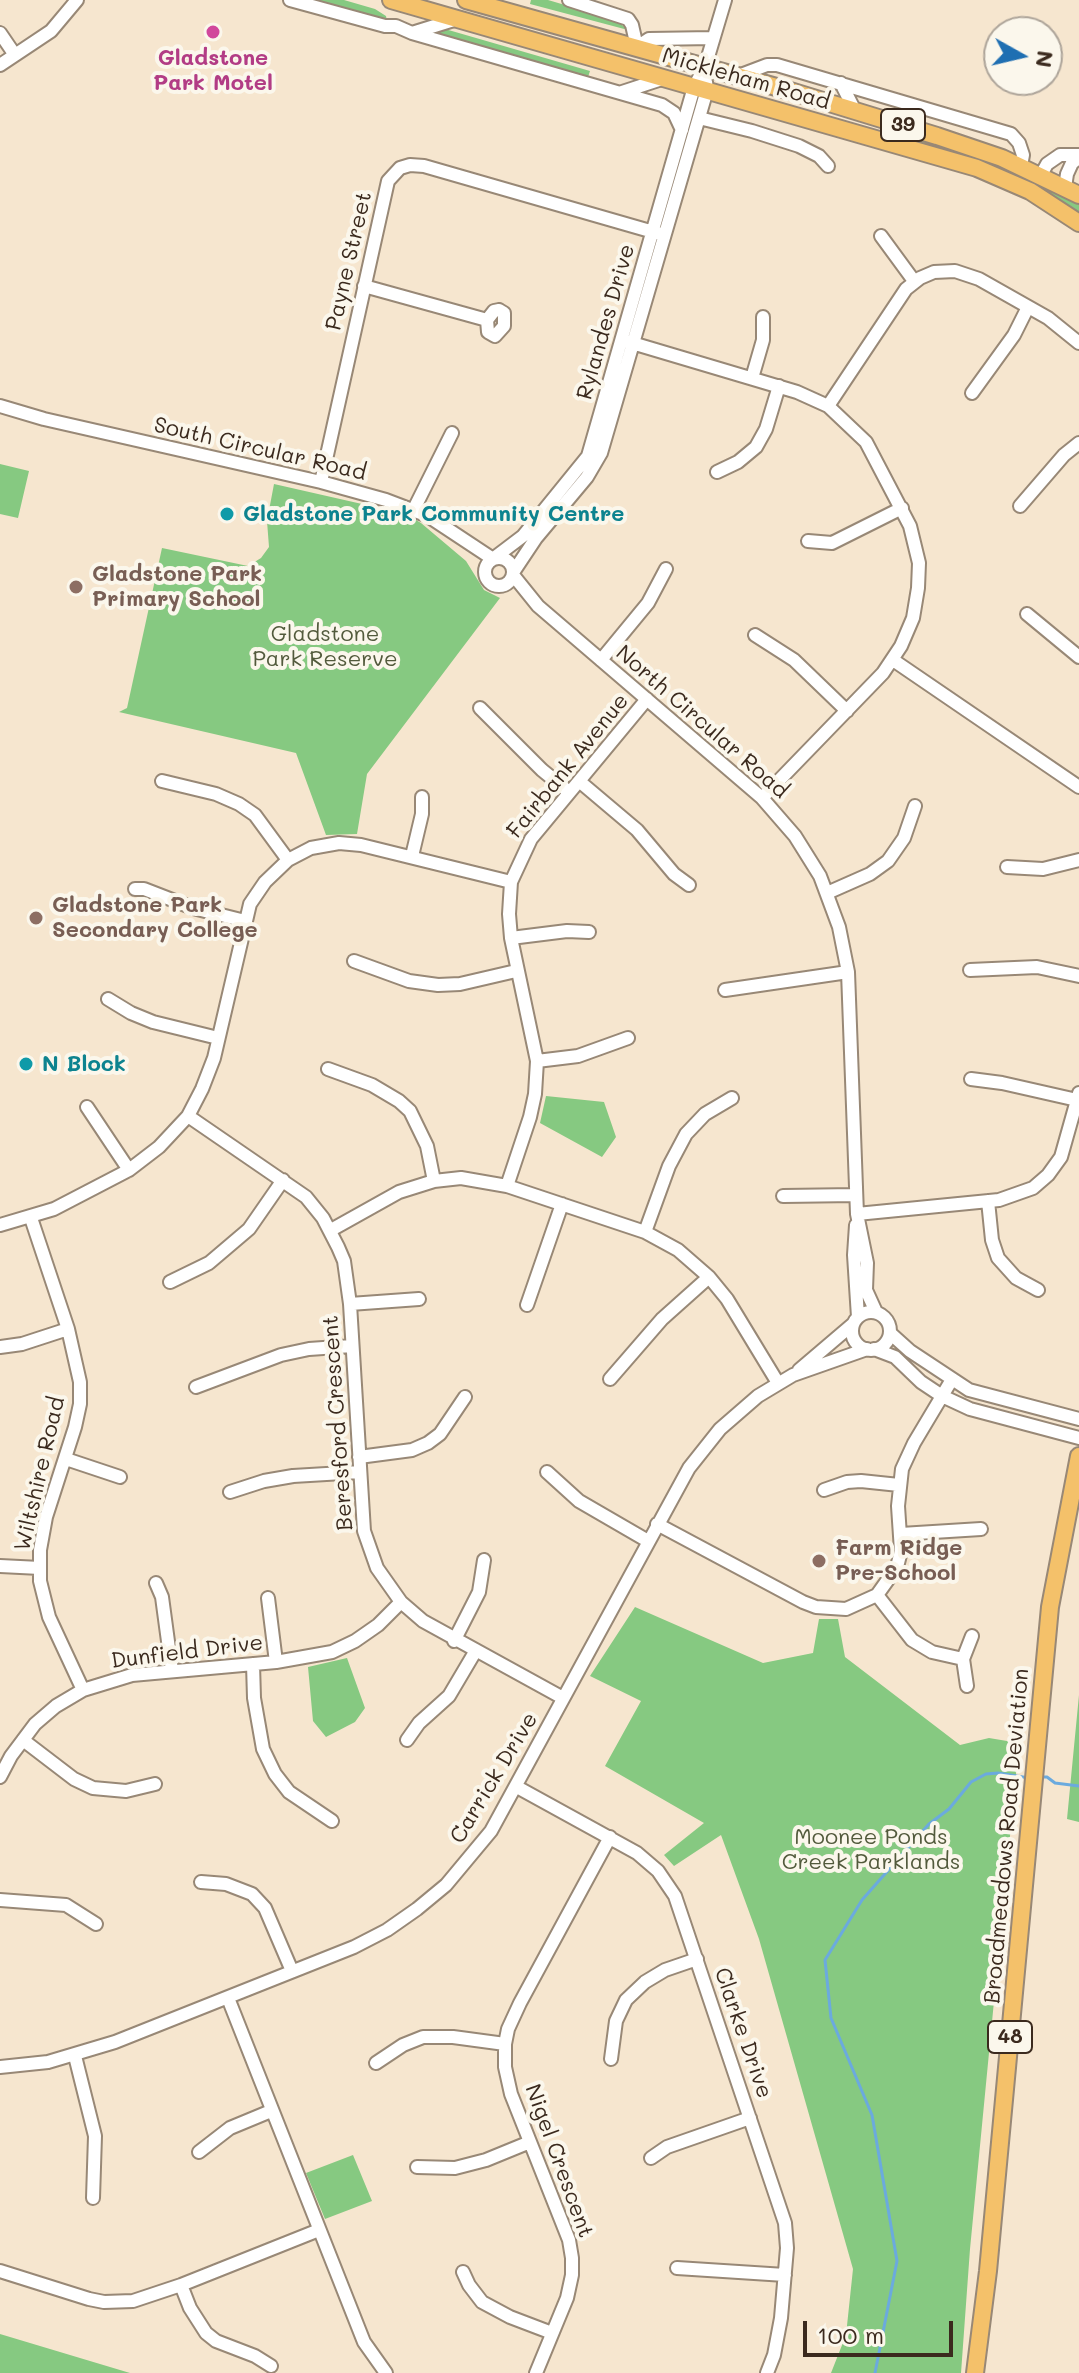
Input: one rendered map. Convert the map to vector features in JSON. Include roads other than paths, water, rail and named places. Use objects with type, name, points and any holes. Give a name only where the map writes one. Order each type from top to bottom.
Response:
[{"type":"main road","name":"Mickleham Road","points":[[391,0],[996,175],[1045,199],[1079,223]]},
{"type":"main road","name":"Mickleham Road","points":[[466,0],[738,76],[983,151],[1072,191]]},
{"type":"main road","name":"Broadmeadows Road Deviation","points":[[975,2373],[988,2271],[1052,1596],[1079,1456]]},
{"type":"main road","name":"Broadmeadows Road Deviation","points":[[985,2373],[988,2271]]},
{"type":"street","points":[[0,65],[51,31],[77,0]]},
{"type":"street","points":[[290,0],[385,26],[396,26],[668,107],[682,130]]},
{"type":"street","name":"Mickleham Road","points":[[569,0],[628,19],[637,47]]},
{"type":"street","points":[[701,88],[725,0]]},
{"type":"street","points":[[412,33],[457,19]]},
{"type":"street","points":[[0,33],[15,55]]},
{"type":"street","points":[[637,47],[649,39],[713,38]]},
{"type":"street","name":"Mickleham Road","points":[[738,76],[767,65],[777,65],[1011,134],[1019,143],[1023,155],[1021,166]]},
{"type":"street","points":[[621,93],[665,78]]},
{"type":"street","points":[[841,83],[855,111]]},
{"type":"street","name":"Rylandes Drive","points":[[658,233],[699,118],[701,88]]},
{"type":"street","name":"Rylandes Drive","points":[[514,573],[527,549],[571,487],[591,448],[628,342],[682,130],[701,88]]},
{"type":"street","points":[[699,118],[799,146],[819,156],[828,166]]},
{"type":"street","points":[[1041,175],[1047,164],[1060,155],[1079,156]]},
{"type":"street","points":[[1072,191],[1067,174],[1079,156]]},
{"type":"street","name":"Payne Street","points":[[321,482],[388,181],[400,168],[424,166],[658,233]]},
{"type":"street","points":[[881,236],[914,281]]},
{"type":"street","points":[[828,406],[900,297],[914,281],[941,271],[965,273],[1064,329],[1079,343]]},
{"type":"street","points":[[364,286],[487,320]]},
{"type":"street","points":[[972,393],[1014,335],[1028,307]]},
{"type":"street","points":[[752,378],[763,340],[763,317]]},
{"type":"street","points":[[628,342],[779,386],[828,406],[866,442],[902,508],[913,536],[919,575],[913,618],[893,660],[762,798]]},
{"type":"street","points":[[717,472],[738,462],[756,447],[766,429],[779,386]]},
{"type":"street","name":"South Circular Road","points":[[0,406],[44,419],[321,482],[414,509],[491,562]]},
{"type":"street","name":"South Circular Road","points":[[0,414],[44,419]]},
{"type":"street","points":[[414,509],[452,433]]},
{"type":"street","points":[[1020,506],[1064,455],[1079,443]]},
{"type":"street","name":"Rylandes Drive","points":[[491,562],[523,536],[571,487]]},
{"type":"street","points":[[808,541],[832,543],[902,508]]},
{"type":"street","points":[[507,560],[514,573],[509,583],[500,587],[488,582],[491,562],[507,560]]},
{"type":"street","points":[[601,660],[648,603],[666,569]]},
{"type":"street","name":"North Circular Road","points":[[514,573],[538,606],[762,798],[800,843],[827,893],[842,937],[848,972],[857,1214],[854,1255],[856,1321]]},
{"type":"street","name":"North Circular Road","points":[[500,587],[538,606]]},
{"type":"street","points":[[1027,614],[1079,657]]},
{"type":"street","points":[[755,635],[794,660],[847,711]]},
{"type":"street","points":[[893,660],[1079,787]]},
{"type":"street","name":"Fairbank Avenue","points":[[507,1186],[530,1117],[537,1061],[511,938],[511,882],[531,839],[647,699]]},
{"type":"street","points":[[480,708],[533,762],[569,792]]},
{"type":"street","points":[[162,781],[216,794],[239,804],[255,815],[288,860]]},
{"type":"street","points":[[579,781],[637,830],[674,874],[689,885]]},
{"type":"street","points":[[412,856],[422,814],[422,797]]},
{"type":"street","points":[[827,893],[870,874],[888,861],[904,838],[915,806]]},
{"type":"street","points":[[0,1225],[31,1218],[129,1170],[159,1147],[188,1116],[202,1089],[218,1038],[250,904],[265,882],[288,860],[311,848],[339,843],[361,845],[511,882]]},
{"type":"street","points":[[1007,867],[1043,869],[1079,860]]},
{"type":"street","points":[[135,889],[144,889],[193,908],[245,921]]},
{"type":"street","points":[[511,938],[567,931],[589,932]]},
{"type":"street","points":[[354,961],[409,981],[438,985],[460,984],[516,971]]},
{"type":"street","points":[[970,970],[1037,967],[1079,976]]},
{"type":"street","points":[[725,990],[848,972]]},
{"type":"street","points":[[108,999],[153,1022],[218,1038]]},
{"type":"street","points":[[537,1061],[578,1056],[628,1038]]},
{"type":"street","points":[[328,1069],[372,1085],[410,1111],[427,1146],[434,1181]]},
{"type":"street","points":[[857,1214],[1011,1198],[1033,1188],[1056,1166],[1065,1146],[1078,1097],[971,1079]]},
{"type":"street","points":[[645,1232],[677,1148],[686,1134],[705,1114],[732,1098]]},
{"type":"street","points":[[87,1107],[129,1170]]},
{"type":"street","name":"Beresford Crescent","points":[[188,1116],[306,1197],[331,1230],[344,1261],[350,1304],[362,1514],[367,1542],[377,1568],[401,1602],[423,1621],[454,1641],[563,1698]]},
{"type":"street","points":[[331,1230],[399,1192],[434,1181],[475,1178],[645,1232],[678,1250],[709,1277],[727,1299],[778,1383]]},
{"type":"street","points":[[170,1282],[209,1263],[249,1229],[283,1180]]},
{"type":"street","points":[[783,1196],[856,1195]]},
{"type":"street","points":[[988,1201],[992,1240],[998,1258],[1016,1278],[1038,1290]]},
{"type":"street","points":[[527,1305],[562,1204]]},
{"type":"street","name":"North Circular Road","points":[[857,1214],[867,1263],[866,1290],[876,1312]]},
{"type":"street","name":"Wiltshire Road","points":[[31,1218],[78,1364],[80,1404],[66,1459],[46,1517],[40,1550],[40,1581],[49,1617],[83,1690]]},
{"type":"street","points":[[610,1379],[662,1319],[709,1277]]},
{"type":"street","points":[[350,1304],[419,1299]]},
{"type":"street","points":[[870,1349],[885,1344],[890,1333],[888,1322],[876,1312],[866,1312],[856,1321],[852,1330],[856,1342],[870,1349],[895,1357],[921,1382],[942,1396],[970,1409],[1079,1438]]},
{"type":"street","name":"Carrick Drive","points":[[793,1375],[856,1321]]},
{"type":"street","points":[[0,1347],[22,1344],[68,1329]]},
{"type":"street","points":[[890,1333],[951,1381],[969,1390],[1079,1419]]},
{"type":"street","points":[[833,1339],[843,1358]]},
{"type":"street","points":[[196,1387],[281,1355],[309,1349],[352,1346]]},
{"type":"street","name":"Carrick Drive","points":[[0,2067],[75,2056],[354,1947],[387,1930],[417,1909],[446,1885],[491,1831],[657,1524],[689,1468],[720,1429],[758,1396],[793,1375],[870,1349]]},
{"type":"street","points":[[657,1524],[816,1607],[846,1609],[877,1595],[897,1567],[902,1469],[951,1381]]},
{"type":"street","points":[[359,1457],[412,1450],[428,1443],[440,1434],[465,1397]]},
{"type":"street","points":[[1011,1421],[1014,1402]]},
{"type":"street","points":[[66,1459],[120,1477]]},
{"type":"street","points":[[230,1492],[278,1478],[360,1472]]},
{"type":"street","points":[[547,1472],[579,1501],[648,1541]]},
{"type":"street","points":[[824,1490],[861,1481],[899,1485]]},
{"type":"street","points":[[901,1534],[981,1529]]},
{"type":"street","points":[[454,1641],[479,1592],[484,1560]]},
{"type":"street","points":[[0,1566],[40,1568]]},
{"type":"street","points":[[156,1583],[162,1597],[172,1671]]},
{"type":"street","points":[[877,1595],[912,1640],[932,1652],[963,1659]]},
{"type":"street","points":[[268,1598],[276,1662]]},
{"type":"street","name":"Dunfield Drive","points":[[0,1777],[35,1724],[56,1706],[83,1690],[132,1675],[276,1662],[332,1652],[378,1625],[401,1602]]},
{"type":"street","points":[[967,1686],[963,1659],[972,1636]]},
{"type":"street","points":[[407,1740],[419,1723],[449,1696],[475,1652]]},
{"type":"street","points":[[253,1664],[255,1713],[263,1749],[275,1774],[289,1792],[332,1821]]},
{"type":"street","points":[[23,1740],[74,1779],[93,1788],[126,1791],[155,1784]]},
{"type":"street","name":"Clarke Drive","points":[[517,1787],[637,1853],[658,1871],[675,1896],[785,2223],[781,2318],[767,2373]]},
{"type":"street","name":"Nigel Crescent","points":[[536,2373],[567,2298],[572,2258],[569,2240],[511,2094],[505,2067],[505,2044],[520,2003],[610,1837]]},
{"type":"street","points":[[201,1882],[226,1884],[252,1894],[265,1908],[292,1971]]},
{"type":"street","points":[[0,1900],[66,1905],[96,1924]]},
{"type":"street","points":[[611,2059],[616,2021],[626,2000],[645,1982],[665,1970],[697,1959]]},
{"type":"street","points":[[228,1998],[364,2342],[386,2373]]},
{"type":"street","points":[[376,2063],[403,2045],[423,2037],[453,2037],[505,2044]]},
{"type":"street","points":[[75,2056],[95,2136],[93,2198]]},
{"type":"street","points":[[199,2152],[230,2128],[271,2111]]},
{"type":"street","points":[[651,2158],[667,2147],[750,2118]]},
{"type":"street","points":[[417,2167],[455,2168],[486,2160],[530,2142]]},
{"type":"street","points":[[0,2271],[104,2302],[133,2301],[319,2230]]},
{"type":"street","points":[[677,2268],[785,2275]]},
{"type":"street","points":[[463,2272],[482,2302],[552,2333]]},
{"type":"street","points":[[181,2285],[190,2308],[206,2333],[216,2341],[255,2356],[271,2366]]},
{"type":"waterway","points":[[875,2373],[897,2261],[872,2115],[831,2018],[825,1960],[862,1900],[971,1782],[986,1774],[998,1773],[1029,1778]]},
{"type":"waterway","points":[[1041,1777],[1055,1783],[1079,1786]]},
{"type":"place","name":"Gladstone Park Motel","points":[[213,32]]},
{"type":"place","name":"Gladstone Park Community Centre","points":[[227,514]]},
{"type":"place","name":"Gladstone Park Primary School","points":[[76,587]]},
{"type":"place","name":"Gladstone Park Secondary College","points":[[36,918]]},
{"type":"place","name":"N Block","points":[[26,1064]]},
{"type":"place","name":"Farm Ridge Pre-School","points":[[819,1561]]},
{"type":"park label","name":"Gladstone Park Reserve","points":[[325,646]]},
{"type":"park label","name":"Moonee Ponds Creek Parklands","points":[[871,1850]]}]
